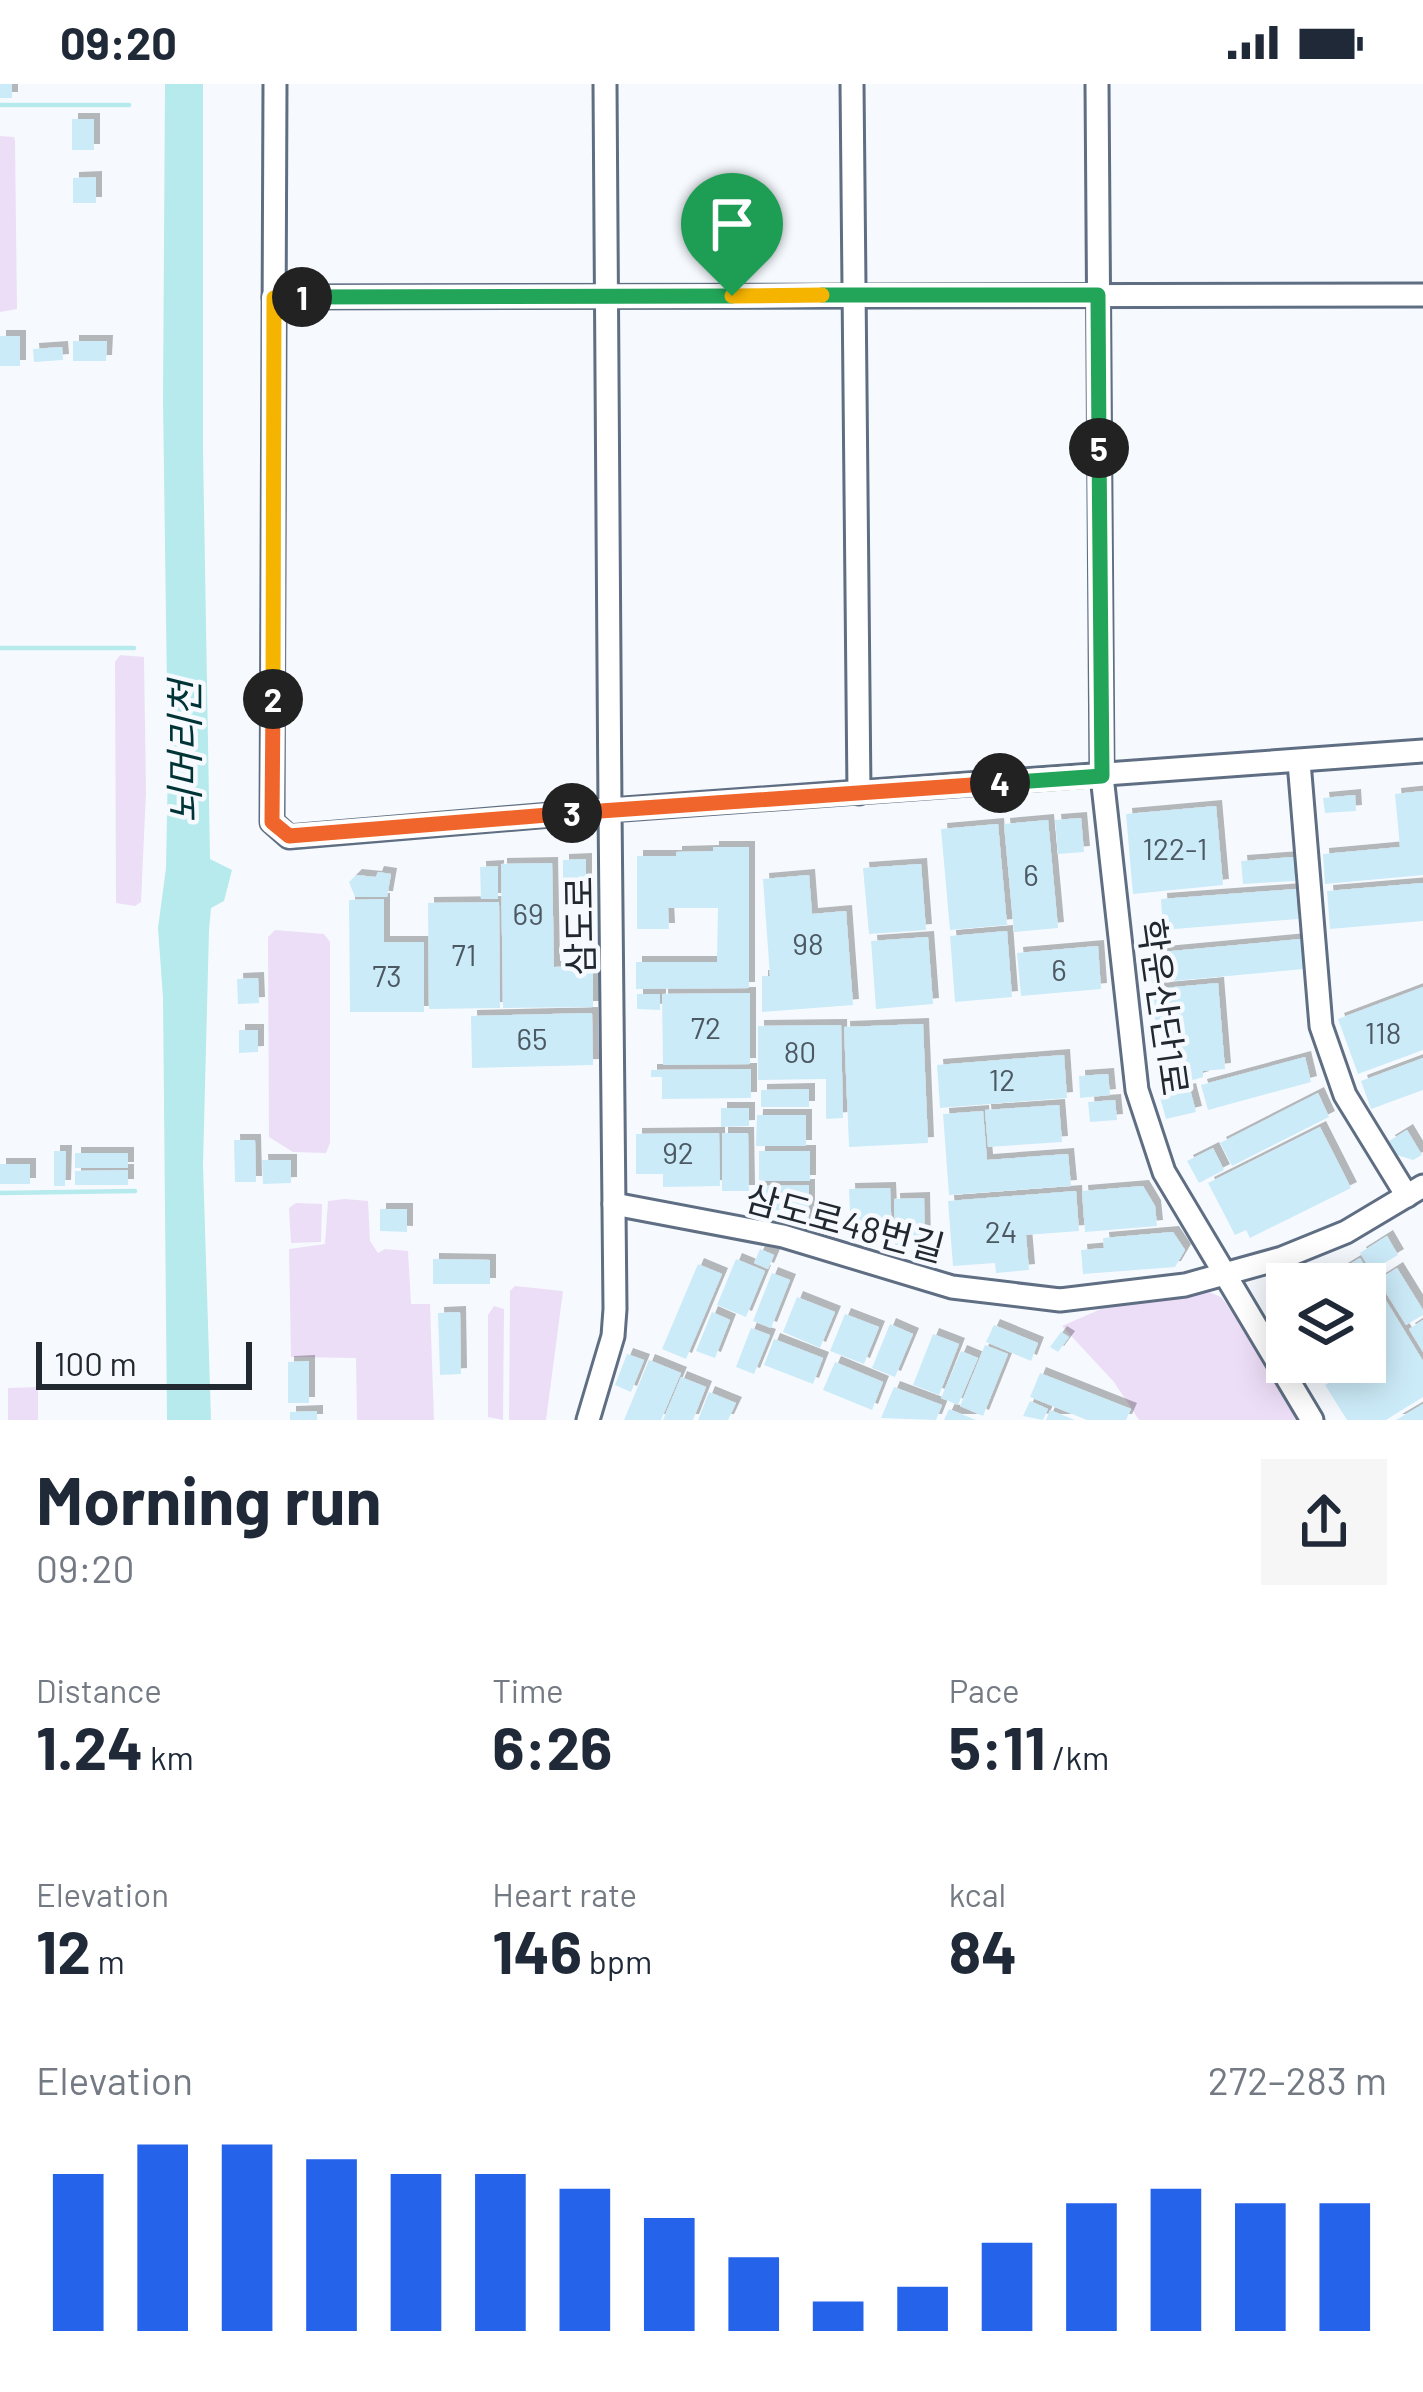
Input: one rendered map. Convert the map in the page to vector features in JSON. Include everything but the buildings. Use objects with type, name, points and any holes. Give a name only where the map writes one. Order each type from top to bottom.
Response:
[{"type":"street","points":[[275,84],[272,822],[289,836],[1423,752]]},
{"type":"street","name":"삼도로","points":[[588,1420],[614,1336],[605,84]]},
{"type":"street","points":[[852,84],[859,793]]},
{"type":"street","name":"학운산단1로","points":[[1096,84],[1102,776],[1141,1106],[1165,1172],[1312,1420]]},
{"type":"street","points":[[274,298],[1423,295]]},
{"type":"street","points":[[1299,762],[1321,1026],[1345,1095],[1415,1191]]},
{"type":"street","name":"삼도로48번길","points":[[614,1204],[783,1236],[952,1287],[1060,1300],[1151,1291],[1223,1276],[1328,1241],[1415,1191]]},
{"type":"shaded area","points":[[0,136],[15,141],[17,309],[0,312]]},
{"type":"shaded area","points":[[120,655],[144,657],[146,792],[141,902],[135,906],[116,903],[115,662]]},
{"type":"shaded area","points":[[275,930],[324,934],[330,942],[330,1143],[326,1153],[293,1152],[269,1137],[268,937]]},
{"type":"shaded area","points":[[328,1201],[368,1201],[370,1241],[378,1253],[408,1251],[411,1304],[430,1304],[434,1420],[357,1420],[356,1358],[291,1357],[289,1249],[325,1244]]},
{"type":"shaded area","points":[[296,1203],[322,1204],[321,1242],[291,1243],[289,1208]]},
{"type":"shaded area","points":[[515,1286],[563,1291],[546,1420],[509,1420],[510,1291]]},
{"type":"shaded area","points":[[1209,1292],[1221,1297],[1266,1367],[1266,1383],[1276,1383],[1299,1420],[1139,1420],[1114,1382],[1062,1326],[1101,1309]]},
{"type":"shaded area","points":[[494,1306],[504,1309],[503,1420],[488,1417],[488,1315]]},
{"type":"shaded area","points":[[38,1387],[38,1420],[8,1420],[8,1388]]},
{"type":"water","name":"뇌머리천","points":[[165,84],[203,84],[210,859],[232,870],[224,901],[211,908],[209,930],[203,1165],[211,1420],[167,1420],[163,998],[158,928],[166,868],[168,761]]},
{"type":"waterway","points":[[0,105],[129,105]]},
{"type":"waterway","points":[[0,648],[134,648]]},
{"type":"waterway","points":[[0,1193],[135,1191]]},
{"type":"route","points":[[1098,295],[1102,776],[289,836],[280,832],[272,822],[274,298],[732,296],[1098,295]]}]
